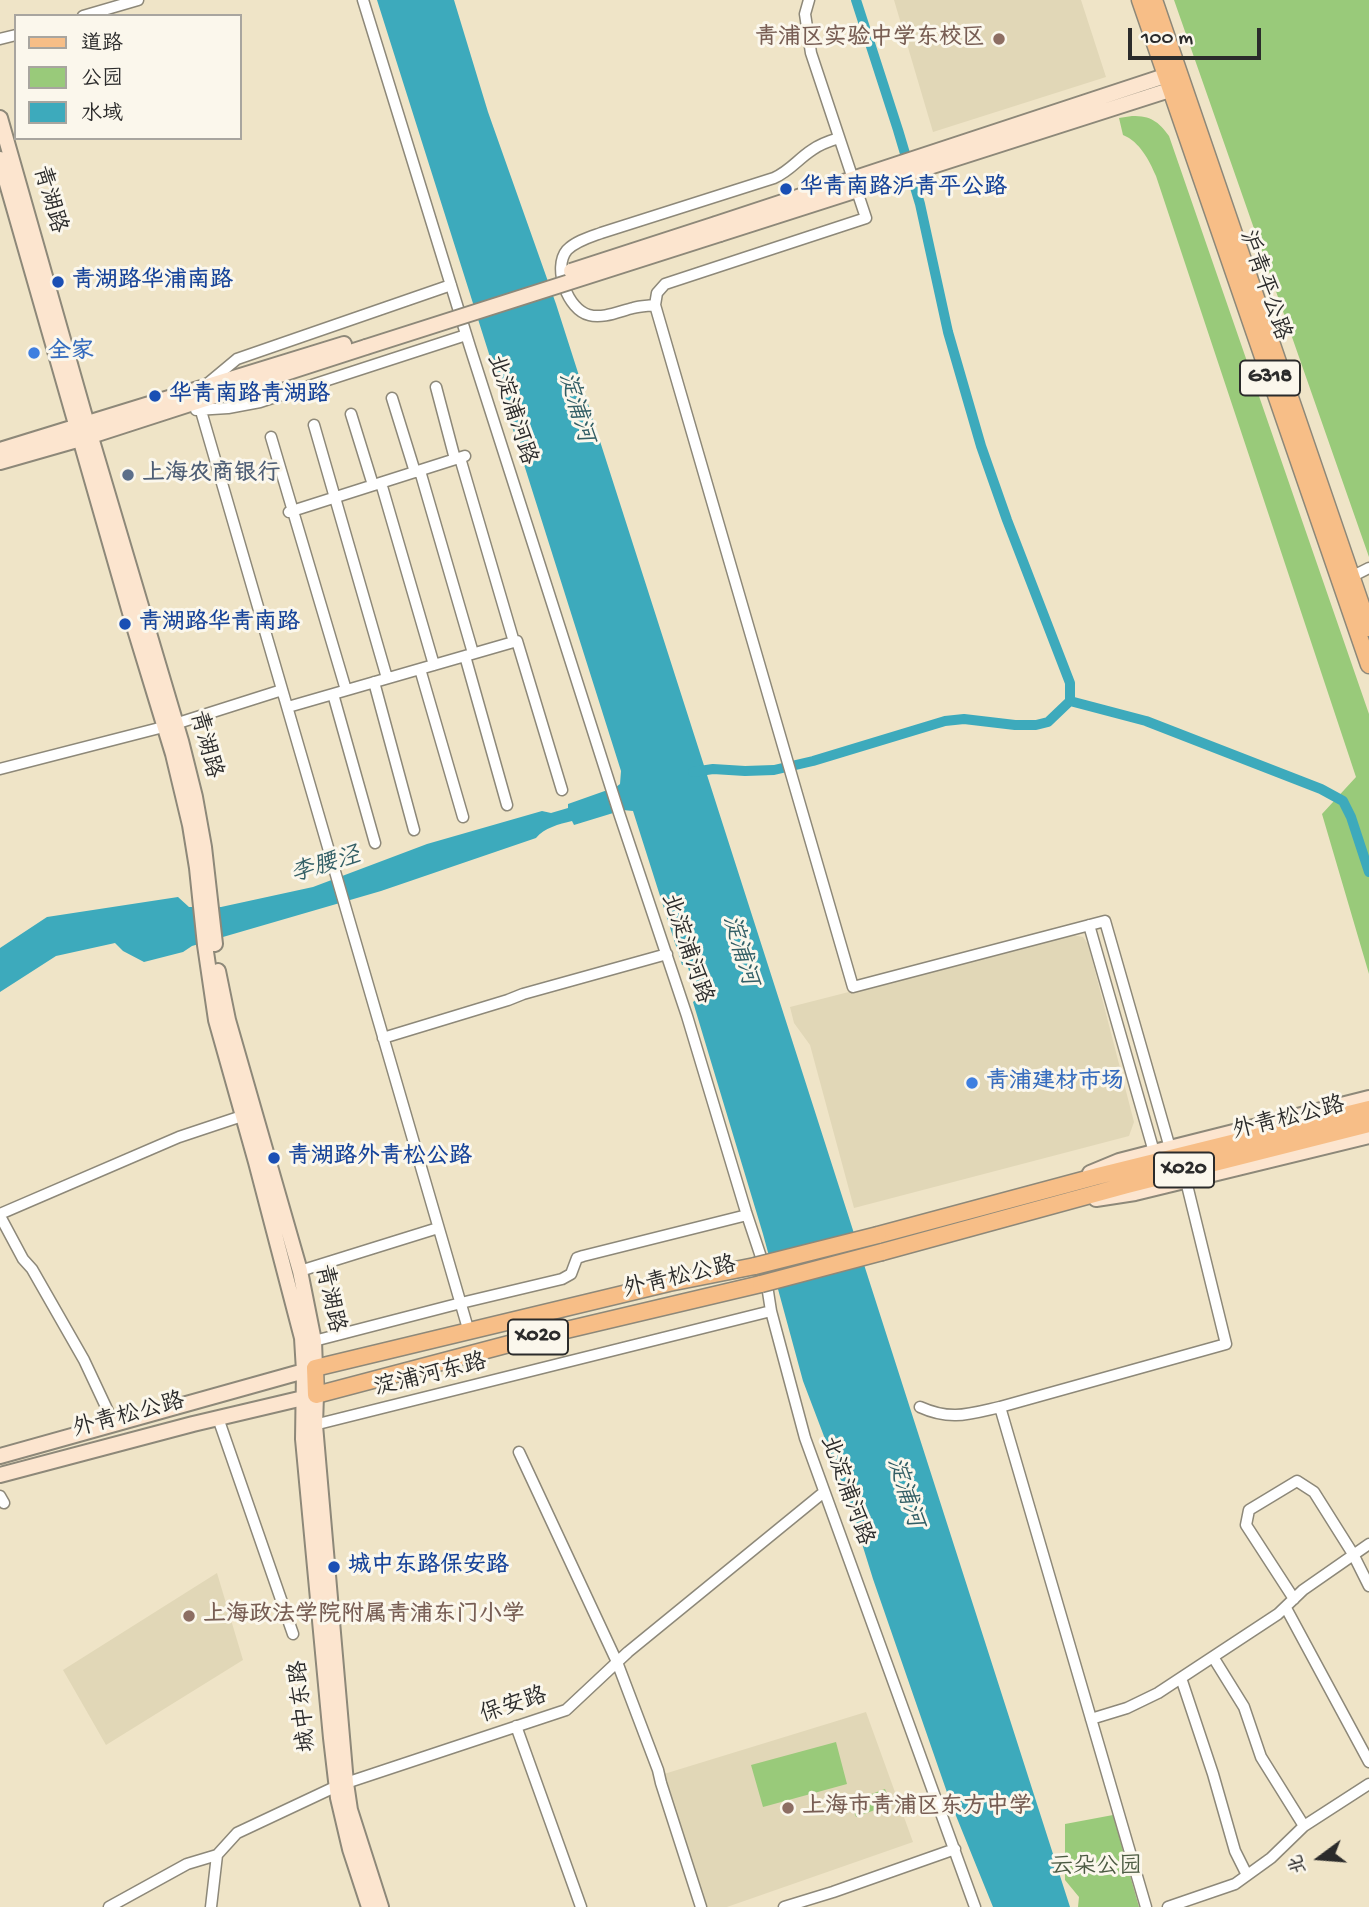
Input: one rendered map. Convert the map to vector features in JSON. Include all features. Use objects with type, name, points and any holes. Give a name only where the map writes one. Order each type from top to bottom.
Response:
[{"type":"main road","name":"沪青平公路","points":[[1140,0],[1175,81]]},
{"type":"main road","name":"沪青平公路","points":[[1154,0],[1175,81],[1346,579],[1369,665]]},
{"type":"main road","points":[[0,450],[175,408],[364,343],[1175,81]]},
{"type":"main road","name":"青湖路","points":[[0,118],[84,431]]},
{"type":"main road","name":"青湖路","points":[[0,159],[84,431],[170,725],[205,902],[216,1020],[310,1370]]},
{"type":"main road","points":[[0,462],[202,388],[364,343]]},
{"type":"main road","name":"沪青平公路","points":[[1346,579],[1369,628]]},
{"type":"main road","name":"青湖路","points":[[210,944],[228,1020],[299,1271],[314,1341],[310,1396]]},
{"type":"main road","points":[[1065,1185],[1102,1167],[1154,1152],[1369,1098]]},
{"type":"main road","name":"外青松公路","points":[[0,1475],[528,1339],[761,1284],[882,1252],[1305,1133],[1369,1109]]},
{"type":"main road","name":"外青松公路","points":[[0,1456],[310,1370],[669,1283],[755,1266],[1065,1185],[1305,1133],[1369,1124]]},
{"type":"main road","points":[[1063,1203],[1119,1196],[1369,1136]]},
{"type":"main road","name":"城中东路","points":[[310,1396],[309,1427],[329,1725],[350,1849],[369,1907]]},
{"type":"main road","name":"城中东路","points":[[341,1784],[381,1907]]},
{"type":"street","points":[[90,14],[138,0]]},
{"type":"street","name":"北淀浦河路","points":[[363,0],[466,335],[687,1016],[764,1266],[771,1311],[805,1438],[975,1907]]},
{"type":"street","points":[[809,0],[806,14],[811,53],[866,218],[665,284],[657,293],[655,305],[853,986],[1105,921],[1170,1148]]},
{"type":"street","points":[[655,305],[596,317],[587,315],[578,310],[565,286],[562,258],[578,242],[601,233],[774,178],[787,172],[811,150],[839,138]]},
{"type":"street","points":[[202,388],[237,359],[451,285]]},
{"type":"street","points":[[175,408],[201,411],[260,402],[466,335]]},
{"type":"street","points":[[436,387],[461,458],[514,642]]},
{"type":"street","points":[[215,409],[227,402],[238,388]]},
{"type":"street","points":[[392,398],[417,471],[508,805]]},
{"type":"street","points":[[201,411],[469,1332]]},
{"type":"street","points":[[351,414],[377,484],[434,665]]},
{"type":"street","points":[[314,425],[387,678]]},
{"type":"street","points":[[271,437],[346,690]]},
{"type":"street","points":[[291,511],[461,458]]},
{"type":"street","points":[[1346,579],[1369,568]]},
{"type":"street","points":[[288,707],[517,641],[562,790]]},
{"type":"street","points":[[419,669],[463,817]]},
{"type":"street","points":[[374,682],[414,830]]},
{"type":"street","points":[[0,768],[170,725],[282,690]]},
{"type":"street","points":[[333,694],[375,843]]},
{"type":"street","points":[[1089,925],[1154,1152]]},
{"type":"street","points":[[383,1038],[523,994],[667,954]]},
{"type":"street","points":[[114,1424],[84,1360],[32,1269],[23,1259],[0,1215],[179,1137],[242,1116]]},
{"type":"street","points":[[920,1407],[949,1416],[1000,1407],[1226,1344],[1186,1181]]},
{"type":"street","points":[[314,1341],[562,1279],[571,1274],[577,1258],[747,1215]]},
{"type":"street","points":[[299,1271],[438,1228]]},
{"type":"street","name":"淀浦河东路","points":[[309,1427],[771,1311]]},
{"type":"street","points":[[1000,1407],[1146,1907]]},
{"type":"street","points":[[218,1418],[293,1634]]},
{"type":"street","points":[[519,1452],[617,1662],[658,1770],[701,1907]]},
{"type":"street","points":[[1294,1599],[1246,1525],[1249,1510],[1297,1481],[1314,1492],[1353,1554],[1369,1586]]},
{"type":"street","name":"保安路","points":[[217,1855],[237,1833],[341,1784],[566,1710],[617,1662],[824,1492]]},
{"type":"street","points":[[1091,1719],[1143,1702],[1286,1608],[1303,1590],[1369,1544]]},
{"type":"street","points":[[1286,1608],[1369,1762]]},
{"type":"street","points":[[1213,1657],[1244,1707],[1261,1757],[1304,1826]]},
{"type":"street","points":[[1181,1678],[1235,1850],[1247,1875]]},
{"type":"street","points":[[516,1726],[581,1907]]},
{"type":"street","points":[[1168,1907],[1235,1884],[1271,1858],[1304,1826],[1369,1784]]},
{"type":"street","points":[[784,1907],[955,1849]]},
{"type":"street","points":[[109,1907],[187,1864],[217,1855],[211,1907]]},
{"type":"shaded area","name":"青浦区实验中学东校区","points":[[894,0],[1081,0],[1106,77],[933,132]]},
{"type":"shaded area","name":"青浦建材市场","points":[[1072,935],[1083,937],[1088,944],[1134,1122],[1129,1136],[854,1208],[810,1045],[794,1023],[790,1007]]},
{"type":"shaded area","name":"上海政法学院附属青浦东门小学","points":[[217,1573],[243,1660],[106,1745],[63,1670]]},
{"type":"shaded area","name":"上海市青浦区东方中学","points":[[866,1712],[913,1842],[727,1907],[707,1907],[664,1774]]},
{"type":"green space","points":[[1174,0],[1369,0],[1369,557]]},
{"type":"green space","points":[[1132,116],[1154,120],[1169,136],[1369,714],[1369,974],[1322,814],[1356,777],[1156,176],[1139,147],[1123,135],[1119,118]]},
{"type":"green space","points":[[836,1742],[847,1784],[763,1807],[751,1765]]},
{"type":"green space","points":[[885,1789],[891,1804],[856,1817],[850,1802]]},
{"type":"green space","name":"云朵公园","points":[[1113,1815],[1139,1907],[1078,1907],[1079,1897],[1065,1880],[1065,1824]]},
{"type":"water","name":"淀浦河","points":[[377,0],[454,0],[488,112],[556,304],[1070,1907],[993,1907],[950,1801],[849,1502],[803,1381],[763,1234],[693,1002],[697,999],[687,964],[682,965],[633,811],[623,810],[574,825],[572,821],[557,825],[536,838],[381,891],[144,962],[123,951],[115,943],[56,956],[0,992],[0,948],[47,917],[178,897],[189,907],[221,907],[313,887],[427,844],[542,811],[551,813],[568,808],[568,804],[620,784],[621,771]]},
{"type":"waterway","points":[[693,772],[713,769],[774,770],[945,721],[964,719],[1036,725],[1048,722],[1070,701],[1070,683],[981,446],[948,332],[920,204],[856,0]]},
{"type":"waterway","points":[[1070,701],[1146,721],[1321,789],[1343,801],[1369,872]]},
{"type":"place","name":"青浦区实验中学东校区","points":[[999,39]]},
{"type":"place","name":"华青南路沪青平公路","points":[[786,189]]},
{"type":"place","name":"青湖路华浦南路","points":[[58,282]]},
{"type":"place","name":"全家","points":[[34,353]]},
{"type":"place","name":"华青南路青湖路","points":[[155,396]]},
{"type":"place","name":"上海农商银行","points":[[128,475]]},
{"type":"place","name":"青湖路华青南路","points":[[125,624]]},
{"type":"place","name":"青浦建材市场","points":[[972,1083]]},
{"type":"place","name":"青湖路外青松公路","points":[[274,1158]]},
{"type":"place","name":"城中东路保安路","points":[[334,1567]]},
{"type":"place","name":"上海政法学院附属青浦东门小学","points":[[189,1616]]},
{"type":"place","name":"上海市青浦区东方中学","points":[[788,1808]]},
{"type":"water label","name":"李腰泾","points":[[326,867]]}]
